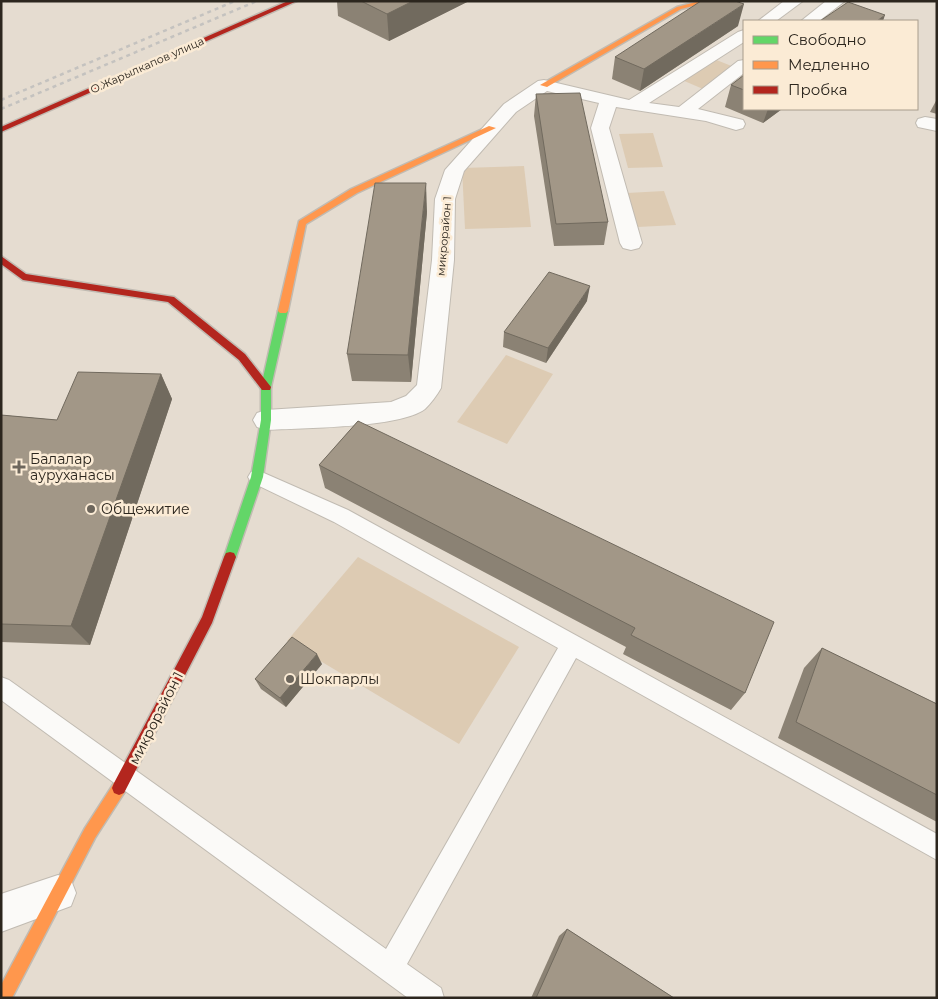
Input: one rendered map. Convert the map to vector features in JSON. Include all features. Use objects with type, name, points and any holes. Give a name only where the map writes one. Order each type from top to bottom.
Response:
[{"type":"street","name":"О.Жарылкапов улица","points":[[1,130],[294,1]]},
{"type":"street","points":[[544,85],[678,8],[709,1]]},
{"type":"street","points":[[767,20],[795,1]]},
{"type":"street","points":[[810,20],[837,1]]},
{"type":"street","points":[[632,106],[743,36]]},
{"type":"street","points":[[683,112],[743,66]]},
{"type":"street","points":[[544,85],[632,106],[683,112],[736,124]]},
{"type":"street","name":"микрорайон 1","points":[[266,420],[394,412],[415,403],[429,388],[442,260],[445,198],[455,170],[510,108],[544,85]]},
{"type":"street","points":[[610,100],[600,128],[631,243]]},
{"type":"street","name":"микрорайон 1","points":[[3,998],[90,832],[127,776],[167,694],[208,619],[257,478],[266,420],[266,387],[302,223],[354,191],[492,128]]},
{"type":"street","points":[[1,259],[22,277],[171,299],[242,357],[266,387]]},
{"type":"street","points":[[1,913],[58,893]]},
{"type":"lane","points":[[257,478],[341,516],[937,848]]},
{"type":"lane","points":[[390,968],[572,644]]},
{"type":"lane","points":[[1,687],[127,776],[430,998]]},
{"type":"shaded area","points":[[714,59],[734,67],[703,89],[682,80]]},
{"type":"shaded area","points":[[653,133],[663,167],[628,168],[619,134]]},
{"type":"shaded area","points":[[524,166],[531,227],[465,229],[462,168]]},
{"type":"shaded area","points":[[664,191],[676,225],[638,227],[627,193]]},
{"type":"shaded area","points":[[506,355],[553,374],[507,444],[457,422]]},
{"type":"shaded area","points":[[358,557],[519,647],[459,744],[287,641]]},
{"type":"building","points":[[361,1],[413,1],[387,14]]},
{"type":"building","points":[[701,1],[735,1],[744,4],[644,69],[615,57]]},
{"type":"building","points":[[848,2],[885,15],[878,20],[821,20]]},
{"type":"building","points":[[743,76],[743,90],[731,85]]},
{"type":"building","points":[[580,93],[608,222],[556,224],[536,94]]},
{"type":"building","points":[[375,183],[426,183],[408,355],[347,354]]},
{"type":"building","points":[[549,272],[590,286],[548,348],[504,332]]},
{"type":"building","points":[[78,372],[161,374],[71,626],[1,624],[1,415],[57,420]]},
{"type":"building","points":[[358,421],[774,622],[745,693],[631,635],[635,628],[319,465]]},
{"type":"building","points":[[292,637],[317,654],[280,698],[255,679]]},
{"type":"building","points":[[822,648],[937,704],[937,795],[796,722]]},
{"type":"building","points":[[567,929],[674,998],[536,998]]},
{"type":"railway","points":[[1,100],[235,1]]},
{"type":"railway","points":[[1,109],[257,1]]},
{"type":"traffic: fast","points":[[230,557],[257,477],[266,420],[266,387],[283,311]]},
{"type":"traffic: slow","points":[[544,85],[679,8],[709,1]]},
{"type":"traffic: slow","points":[[283,311],[302,223],[354,191],[492,128]]},
{"type":"traffic: slow","points":[[3,998],[90,833],[119,788]]},
{"type":"traffic: jam","points":[[1,130],[294,1]]},
{"type":"traffic: jam","points":[[1,259],[23,277],[171,299],[242,357],[266,387]]},
{"type":"traffic: jam","points":[[119,788],[208,619],[230,557]]},
{"type":"place","name":"Балалар ауруханасы","points":[[19,467]]},
{"type":"place","name":"Общежитие","points":[[91,509]]},
{"type":"place","name":"Шокпарлы","points":[[290,679]]}]
